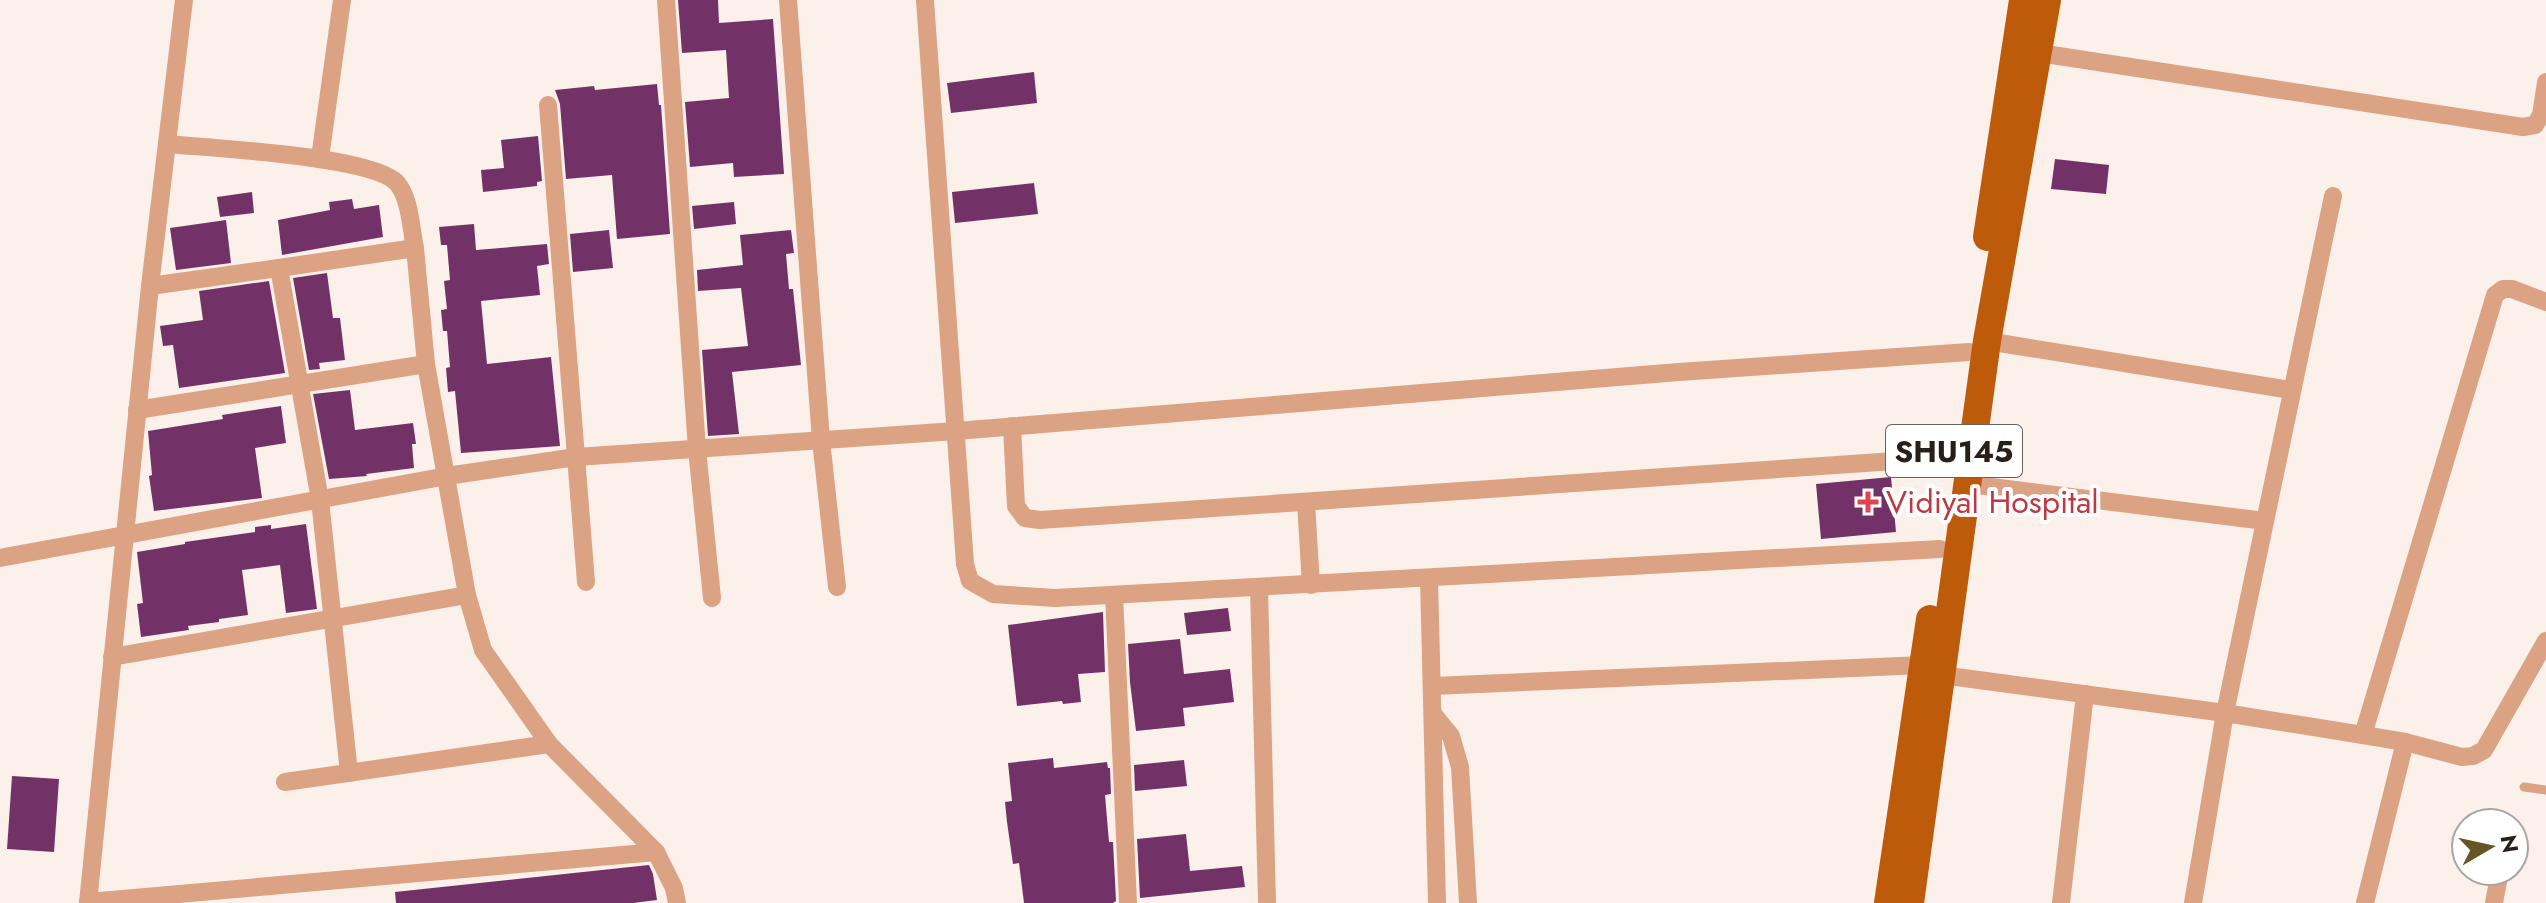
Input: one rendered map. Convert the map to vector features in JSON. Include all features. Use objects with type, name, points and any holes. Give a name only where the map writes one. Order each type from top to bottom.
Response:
[{"type":"main road","name":"SHU145","points":[[1888,903],[1932,670],[1940,549],[1953,457],[1978,347],[2023,0]]},
{"type":"main road","points":[[1910,903],[1932,670],[1968,484],[1978,347],[2039,53],[2047,0]]},
{"type":"street","points":[[184,0],[150,286],[88,903],[656,852]]},
{"type":"street","points":[[320,158],[342,0]]},
{"type":"street","points":[[666,0],[697,449],[712,598]]},
{"type":"street","points":[[788,0],[821,440],[837,587]]},
{"type":"street","points":[[925,0],[965,564],[970,581],[993,594],[1055,598],[1940,549]]},
{"type":"street","points":[[2039,53],[2523,127],[2535,125],[2541,115],[2546,82]]},
{"type":"street","points":[[548,105],[586,582]]},
{"type":"street","points":[[167,144],[320,158],[387,175],[396,181],[403,192],[415,248],[426,364],[467,595],[483,650],[549,744],[656,852],[674,888],[677,903]]},
{"type":"street","points":[[2193,903],[2225,713],[2333,196]]},
{"type":"street","points":[[150,286],[415,248]]},
{"type":"street","points":[[279,268],[320,500],[349,773]]},
{"type":"street","points":[[2363,735],[2495,295],[2503,289],[2512,289],[2546,302]]},
{"type":"street","points":[[0,558],[447,476],[576,457],[956,431],[1978,347],[2291,390]]},
{"type":"street","points":[[137,410],[426,364]]},
{"type":"street","points":[[1012,426],[1016,506],[1025,518],[1040,520],[1953,457]]},
{"type":"street","points":[[1968,484],[2265,521]]},
{"type":"street","points":[[1306,502],[1311,585]]},
{"type":"street","points":[[1429,579],[1437,903]]},
{"type":"street","points":[[1259,588],[1267,903]]},
{"type":"street","points":[[112,657],[467,595]]},
{"type":"street","points":[[1114,595],[1128,903]]},
{"type":"street","points":[[1432,686],[1932,670],[2363,735],[2462,757],[2484,750],[2546,641]]},
{"type":"street","points":[[2061,903],[2085,694]]},
{"type":"street","points":[[1433,714],[1451,736],[1460,767],[1468,903]]},
{"type":"street","points":[[2365,903],[2405,742]]},
{"type":"street","points":[[285,782],[549,744]]},
{"type":"lane","points":[[2524,787],[2546,790]]},
{"type":"building","points":[[678,0],[718,0],[719,23],[773,19],[784,174],[734,177],[733,163],[690,167],[685,102],[729,98],[726,50],[682,53]]},
{"type":"building","points":[[1034,72],[1037,103],[951,113],[947,83]]},
{"type":"building","points":[[657,84],[670,234],[617,239],[612,175],[566,179],[560,104],[555,90]]},
{"type":"building","points":[[538,136],[542,181],[537,182],[537,186],[483,192],[481,170],[504,168],[501,140]]},
{"type":"building","points":[[2055,159],[2109,165],[2106,194],[2051,189]]},
{"type":"building","points":[[1034,183],[1038,214],[955,223],[952,192]]},
{"type":"building","points":[[252,192],[254,213],[220,217],[217,197]]},
{"type":"building","points":[[352,199],[354,209],[379,205],[383,237],[282,255],[278,220],[330,210],[329,202]]},
{"type":"building","points":[[734,202],[736,224],[694,229],[692,206]]},
{"type":"building","points":[[226,220],[231,263],[176,270],[170,228]]},
{"type":"building","points":[[474,224],[476,250],[547,244],[549,264],[537,266],[540,295],[481,301],[487,364],[551,357],[560,446],[461,453],[455,391],[448,392],[446,368],[450,367],[447,331],[443,331],[441,310],[447,309],[444,281],[450,280],[447,245],[441,245],[439,227]]},
{"type":"building","points":[[609,230],[613,268],[573,272],[570,234]]},
{"type":"building","points":[[791,230],[794,253],[786,254],[801,365],[732,372],[739,434],[708,436],[702,350],[748,346],[741,288],[698,291],[697,270],[743,265],[740,235]]},
{"type":"building","points":[[327,273],[333,318],[340,318],[345,360],[319,363],[320,369],[309,370],[293,278]]},
{"type":"building","points":[[269,281],[285,373],[179,388],[173,345],[163,346],[160,326],[203,320],[199,291]]},
{"type":"building","points":[[350,390],[355,430],[413,423],[416,444],[412,444],[414,468],[329,479],[313,394]]},
{"type":"building","points":[[281,406],[286,443],[255,448],[262,498],[154,511],[148,431]]},
{"type":"building","points":[[1891,477],[1896,532],[1821,539],[1816,484]]},
{"type":"building","points":[[306,524],[317,609],[286,613],[280,565],[242,570],[248,615],[188,626],[189,630],[141,637],[137,604],[143,603],[137,552],[255,532],[255,527],[271,525],[271,529]]},
{"type":"building","points":[[1228,608],[1231,631],[1187,635],[1184,613]]},
{"type":"building","points":[[1103,612],[1105,672],[1078,674],[1081,702],[1017,706],[1008,625]]},
{"type":"building","points":[[1180,639],[1184,674],[1230,669],[1234,702],[1183,708],[1185,726],[1136,731],[1128,644]]},
{"type":"building","points":[[1053,758],[1054,768],[1107,762],[1110,768],[1111,794],[1105,795],[1109,842],[1113,842],[1116,901],[1113,903],[1024,903],[1019,863],[1013,864],[1007,822],[1005,802],[1012,801],[1008,763]]},
{"type":"building","points":[[1184,760],[1187,786],[1135,791],[1134,765]]},
{"type":"building","points":[[12,776],[59,779],[54,852],[7,849]]},
{"type":"building","points":[[1186,834],[1190,871],[1242,866],[1245,887],[1140,898],[1137,839]]},
{"type":"building","points":[[649,865],[657,900],[633,903],[396,903],[395,892]]},
{"type":"place","name":"Vidiyal Hospital","points":[[1868,502]]}]
